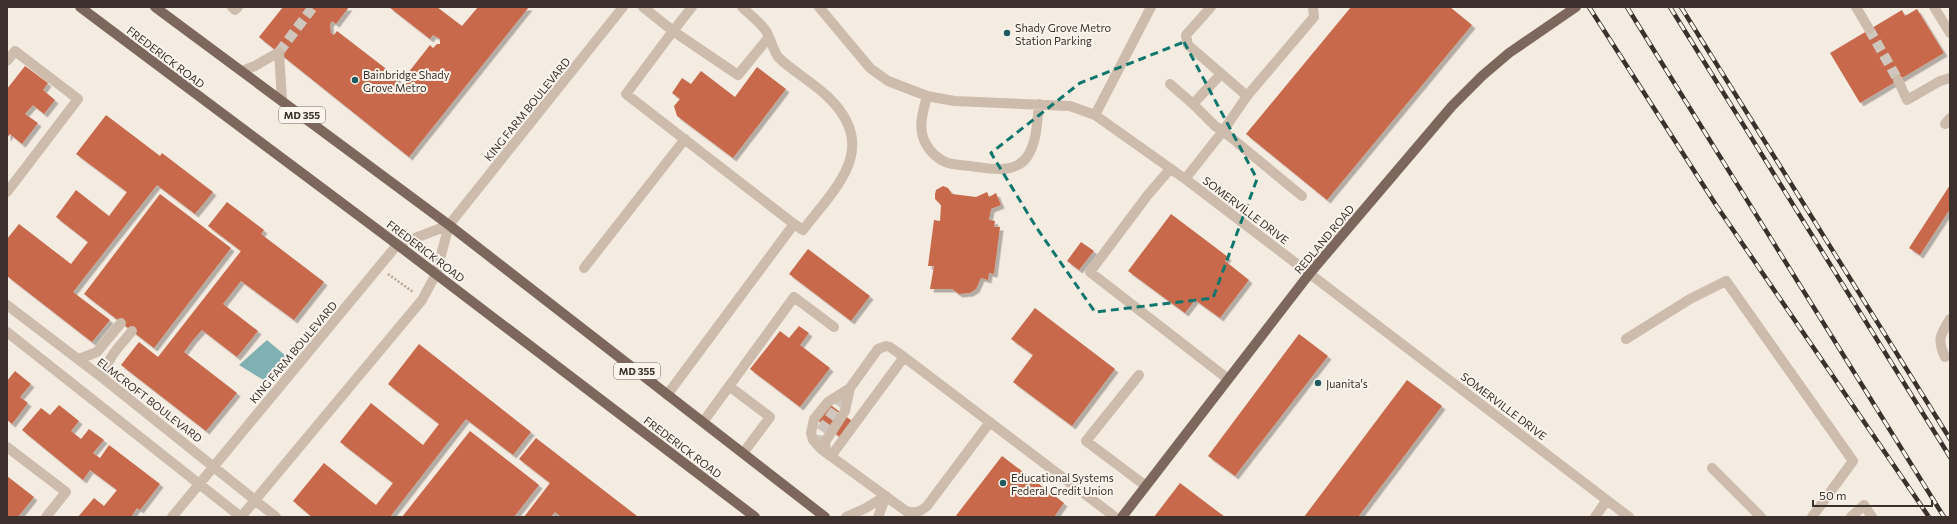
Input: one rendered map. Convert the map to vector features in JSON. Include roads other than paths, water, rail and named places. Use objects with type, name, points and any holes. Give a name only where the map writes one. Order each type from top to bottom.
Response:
[{"type":"main road","name":"FREDERICK ROAD","points":[[80,7],[436,274],[755,517]]},
{"type":"main road","name":"MD 355","points":[[155,7],[449,225],[667,395],[744,452],[825,517]]},
{"type":"main road","name":"REDLAND ROAD","points":[[1122,517],[1310,274],[1452,106],[1482,76],[1509,53],[1576,7]]},
{"type":"street","points":[[232,7],[236,10],[238,7]]},
{"type":"street","name":"KING FARM BOULEVARD","points":[[241,517],[422,300],[436,274],[449,225],[623,7]]},
{"type":"street","points":[[643,7],[674,31],[738,74],[768,37]]},
{"type":"street","points":[[692,7],[626,94],[802,230],[842,180],[852,153],[851,129],[845,116],[826,95],[778,57],[765,30],[742,7]]},
{"type":"street","name":"SOMERVILLE DRIVE","points":[[819,7],[870,68],[888,81],[927,96],[954,102],[1070,106],[1095,115],[1185,179],[1629,517]]},
{"type":"street","points":[[1095,115],[1151,7]]},
{"type":"street","points":[[1211,7],[1186,35],[1188,46],[1247,96]]},
{"type":"street","points":[[1185,179],[1223,131],[1247,96],[1314,17],[1313,7]]},
{"type":"street","points":[[1856,7],[1869,29]]},
{"type":"street","points":[[1934,7],[1950,33]]},
{"type":"street","points":[[7,61],[15,51],[78,99],[7,192]]},
{"type":"street","points":[[242,71],[255,66],[278,52],[282,100]]},
{"type":"street","points":[[1193,104],[1221,74]]},
{"type":"street","points":[[1898,80],[1907,100],[1940,81],[1950,78]]},
{"type":"street","points":[[1170,84],[1223,131],[1302,196]]},
{"type":"street","points":[[927,96],[921,120],[922,133],[926,144],[932,152],[949,163],[1001,169],[1014,168],[1027,157],[1034,138],[1039,104]]},
{"type":"street","points":[[584,268],[685,139]]},
{"type":"street","points":[[1170,169],[1147,196],[1090,272],[1228,379]]},
{"type":"street","points":[[667,395],[794,224]]},
{"type":"street","name":"KING FARM BOULEVARD","points":[[172,517],[397,245],[449,225]]},
{"type":"street","points":[[1626,339],[1690,299],[1726,281],[1853,461],[1812,517]]},
{"type":"street","points":[[703,422],[794,297],[834,327]]},
{"type":"street","name":"ELMCROFT BOULEVARD","points":[[7,305],[79,359],[276,517]]},
{"type":"street","points":[[1945,357],[1940,346],[1940,335],[1950,319]]},
{"type":"street","points":[[79,359],[97,352],[121,323]]},
{"type":"street","points":[[104,379],[105,369],[109,360],[132,330]]},
{"type":"street","points":[[7,332],[241,517]]},
{"type":"street","points":[[990,422],[927,506],[921,512],[914,513],[906,511],[828,454],[813,440],[811,433],[812,424],[832,398],[850,388],[882,347],[890,347],[904,357],[990,422],[1115,517]]},
{"type":"street","points":[[828,454],[904,357]]},
{"type":"street","points":[[1139,375],[1086,441],[1146,486]]},
{"type":"street","points":[[729,386],[770,417],[744,452]]},
{"type":"street","points":[[828,454],[825,442],[845,411],[850,388]]},
{"type":"street","points":[[7,447],[66,492],[46,517]]},
{"type":"street","points":[[1712,468],[1761,517]]},
{"type":"street","points":[[846,517],[864,509],[886,496]]},
{"type":"street","points":[[878,517],[886,496]]},
{"type":"street","points":[[1594,517],[1607,500]]},
{"type":"street","points":[[1851,517],[1864,505],[1872,517]]},
{"type":"water","points":[[267,340],[287,357],[265,381],[239,365]]},
{"type":"tunnel","points":[[279,52],[313,7]]},
{"type":"tunnel","points":[[1869,29],[1898,80]]},
{"type":"tunnel","points":[[818,445],[819,433],[850,388]]},
{"type":"railway","points":[[1589,7],[1716,205],[1929,517]]},
{"type":"railway","points":[[1627,7],[1944,517]]},
{"type":"railway","points":[[1670,7],[1950,457]]},
{"type":"railway","points":[[1681,7],[1950,439]]},
{"type":"place","name":"Shady Grove Metro Station Parking","points":[[1007,33]]},
{"type":"place","name":"Bainbridge Shady Grove Metro","points":[[355,80]]},
{"type":"place","name":"Juanita's","points":[[1318,383]]},
{"type":"place","name":"Educational Systems Federal Credit Union","points":[[1003,483]]}]
